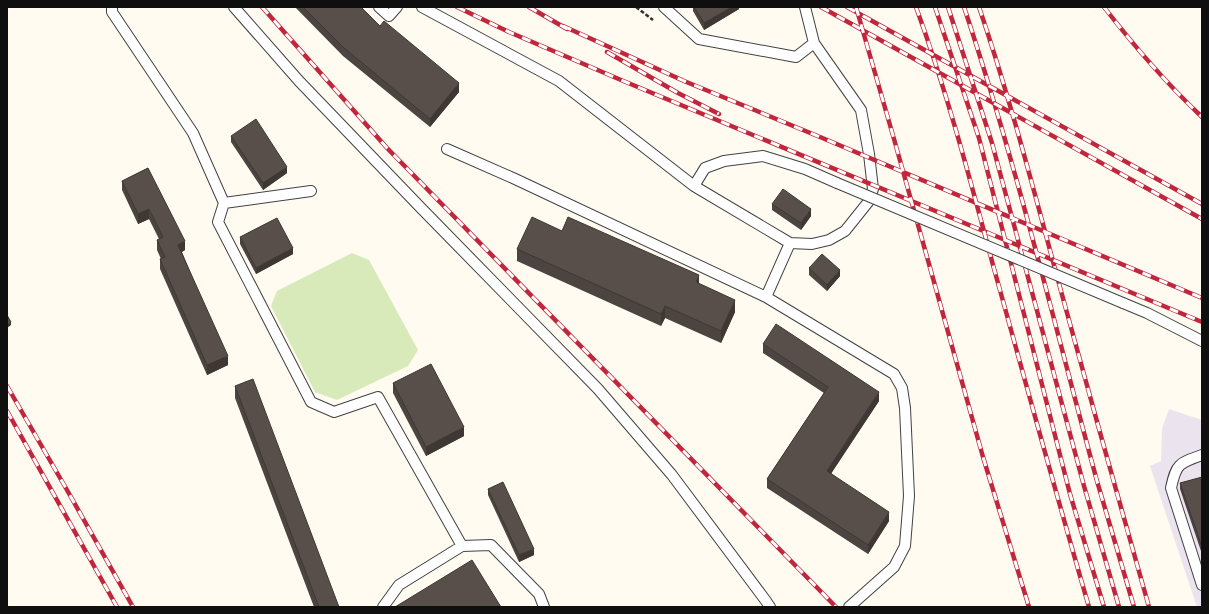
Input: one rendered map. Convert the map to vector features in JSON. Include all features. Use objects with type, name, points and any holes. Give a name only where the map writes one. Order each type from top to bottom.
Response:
[{"type":"lane","points":[[112,7],[112,12],[193,133],[224,203],[218,222],[311,402],[334,412],[378,397],[462,546]]},
{"type":"lane","points":[[234,7],[299,81],[425,213],[598,389],[672,475],[770,607]]},
{"type":"lane","points":[[379,7],[389,16],[397,7]]},
{"type":"lane","points":[[422,7],[559,81],[694,186],[790,243],[812,244],[829,240],[845,231],[869,202],[873,189],[869,154],[861,110],[814,44],[805,7]]},
{"type":"lane","points":[[664,7],[699,39],[796,58],[814,44]]},
{"type":"lane","points":[[447,150],[513,178],[766,297],[894,374],[902,388],[905,408],[909,496],[905,546],[894,567],[849,607]]},
{"type":"lane","points":[[694,186],[705,168],[724,161],[763,156],[805,169],[1147,313],[1202,341]]},
{"type":"lane","points":[[224,203],[311,191]]},
{"type":"lane","points":[[766,297],[790,243]]},
{"type":"lane","points":[[1202,455],[1184,461],[1174,472],[1171,488],[1202,585]]},
{"type":"lane","points":[[383,607],[399,584],[462,546],[491,545],[539,594],[544,607]]},
{"type":"shaded area","points":[[1169,409],[1202,420],[1202,607],[1197,607],[1150,466],[1161,461],[1162,429]]},
{"type":"green space","points":[[352,253],[369,260],[418,350],[408,366],[337,400],[315,392],[271,306],[277,291]]},
{"type":"building","points":[[303,7],[361,7],[380,26],[384,21],[459,83],[430,119],[343,47]]},
{"type":"building","points":[[694,7],[732,7],[704,23]]},
{"type":"building","points":[[256,119],[287,167],[263,183],[231,136]]},
{"type":"building","points":[[148,168],[185,241],[178,245],[228,356],[207,365],[160,259],[165,257],[157,240],[163,237],[149,209],[138,214],[122,181]]},
{"type":"building","points":[[783,189],[811,209],[801,223],[772,204]]},
{"type":"building","points":[[532,217],[562,231],[568,217],[699,275],[696,282],[735,300],[721,331],[665,306],[661,314],[517,249]]},
{"type":"building","points":[[277,218],[293,248],[256,268],[240,237]]},
{"type":"building","points":[[822,254],[840,270],[827,285],[809,268]]},
{"type":"building","points":[[7,315],[11,322],[7,325]]},
{"type":"building","points":[[776,324],[879,392],[827,471],[889,512],[868,545],[767,479],[828,387],[763,344]]},
{"type":"building","points":[[431,364],[464,427],[426,447],[393,383]]},
{"type":"building","points":[[253,379],[339,607],[319,607],[235,386]]},
{"type":"building","points":[[1202,477],[1202,547],[1180,483]]},
{"type":"building","points":[[503,482],[534,549],[519,555],[488,489]]},
{"type":"building","points":[[472,560],[501,607],[395,607]]},
{"type":"railway","points":[[262,7],[387,148],[836,607]]},
{"type":"railway","points":[[457,7],[509,32],[621,80],[1202,322]]},
{"type":"railway","points":[[529,7],[567,29]]},
{"type":"railway","points":[[821,7],[1202,219]]},
{"type":"railway","points":[[847,7],[1202,204]]},
{"type":"railway","points":[[856,7],[983,457],[1029,607]]},
{"type":"railway","points":[[916,7],[958,136],[1089,607]]},
{"type":"railway","points":[[935,7],[979,138],[1070,494],[1104,607]]},
{"type":"railway","points":[[948,7],[992,143],[1084,486],[1119,607]]},
{"type":"railway","points":[[964,7],[1018,184],[1097,481],[1134,607]]},
{"type":"railway","points":[[979,7],[1024,154],[1149,607]]},
{"type":"railway","points":[[1104,7],[1151,64],[1202,117]]},
{"type":"railway","points":[[563,26],[684,81],[1202,298]]},
{"type":"railway","points":[[607,52],[678,93],[719,114]]},
{"type":"railway","points":[[7,386],[133,607]]},
{"type":"railway","points":[[7,411],[117,607]]}]
